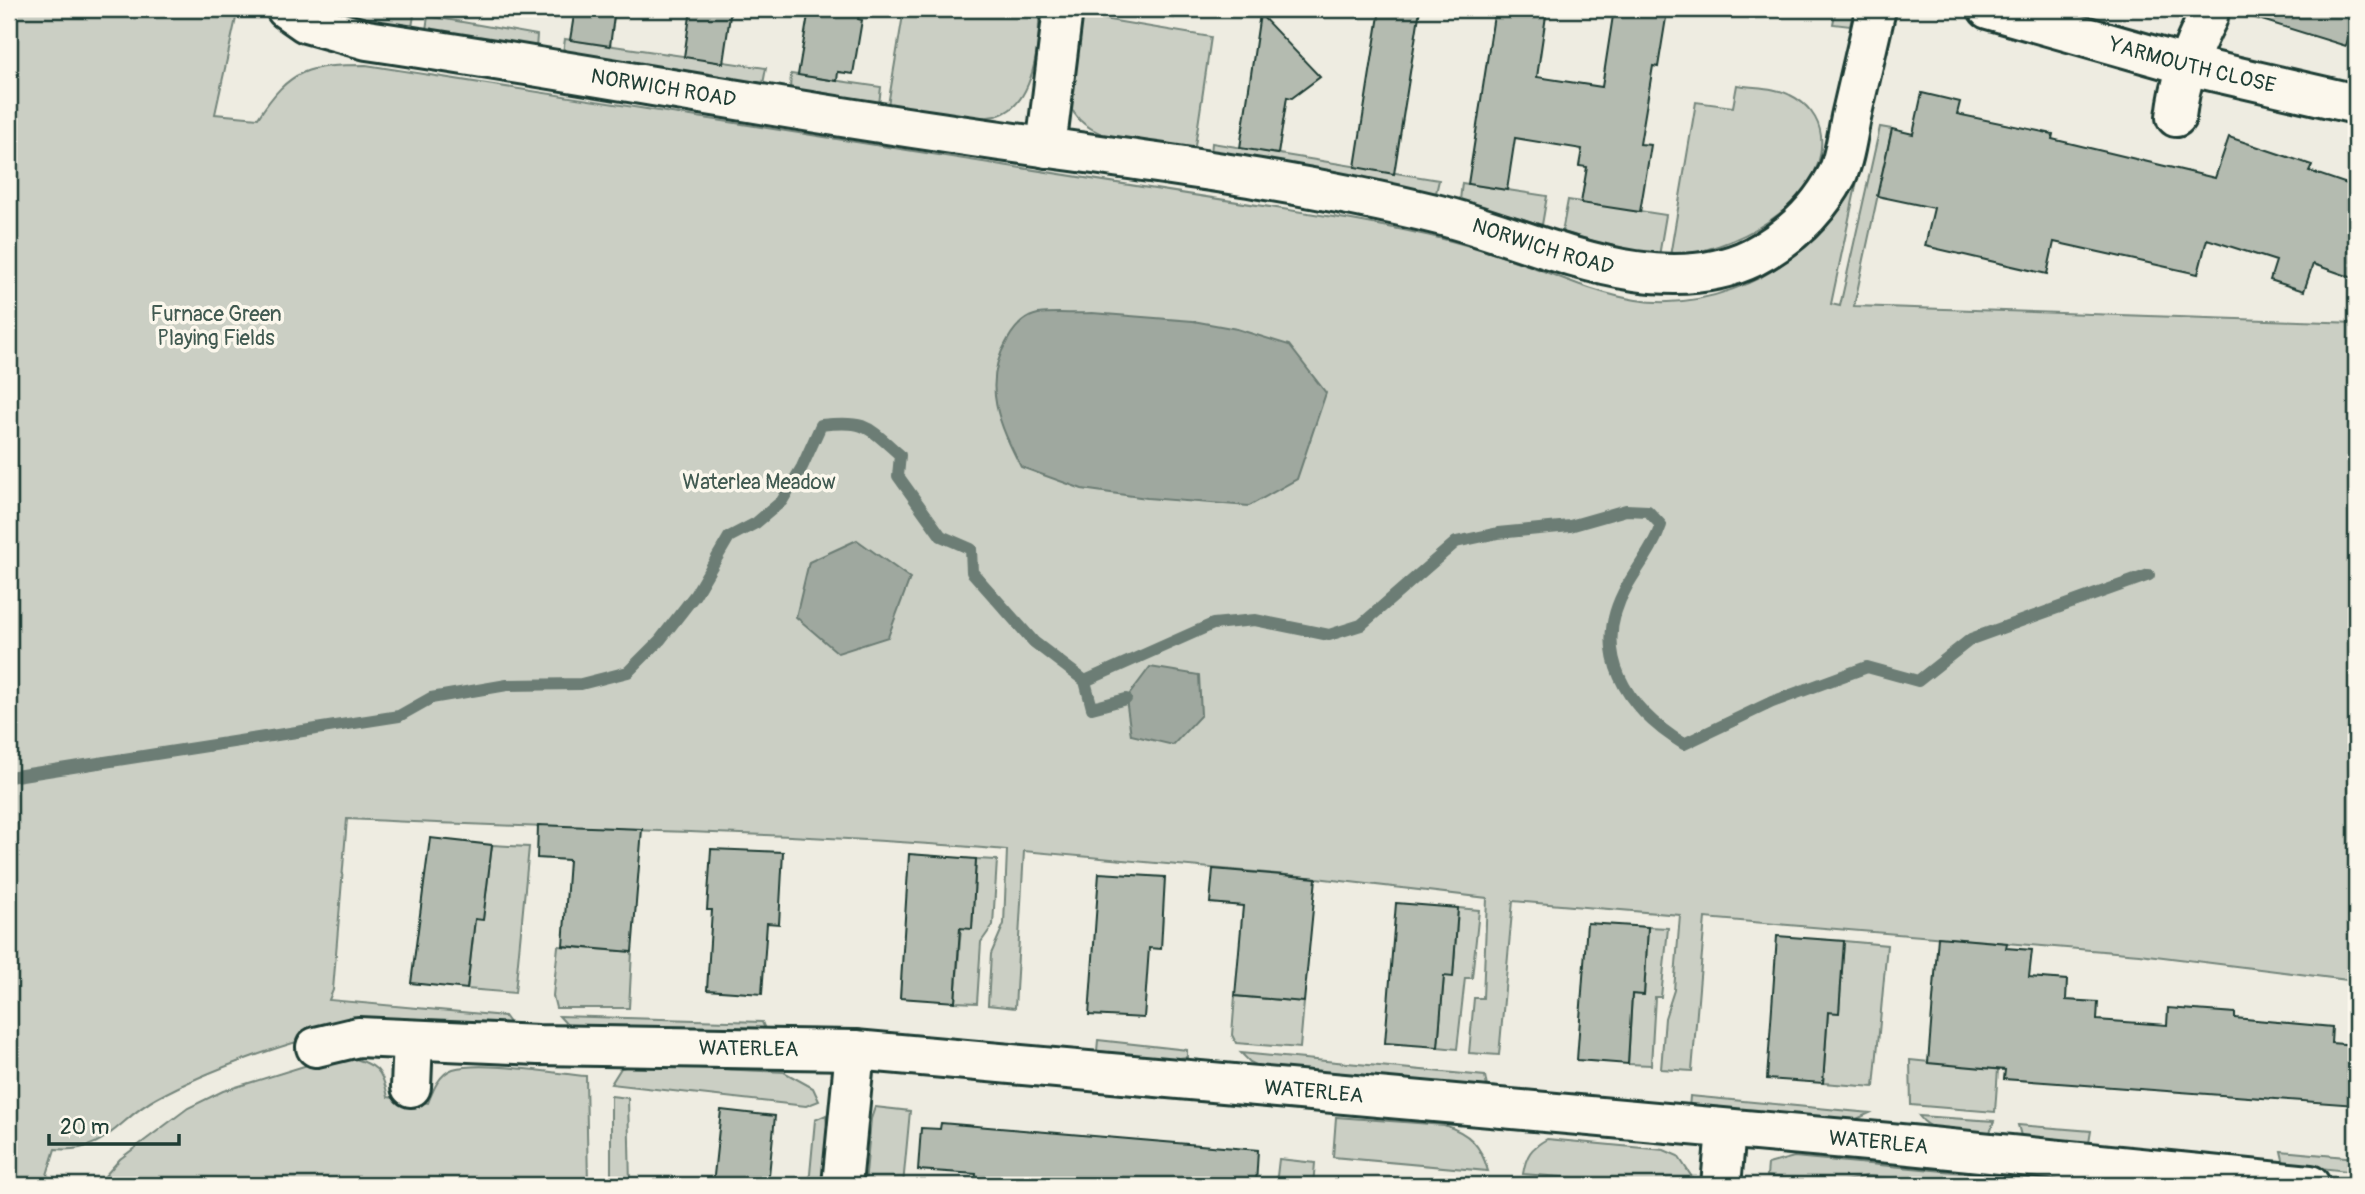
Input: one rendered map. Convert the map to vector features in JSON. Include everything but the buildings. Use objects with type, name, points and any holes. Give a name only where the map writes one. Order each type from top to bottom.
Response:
[{"type":"street","name":"NORWICH ROAD","points":[[286,9],[306,23],[367,40],[1199,170],[1380,202],[1464,221],[1636,272],[1664,276],[1698,274],[1752,257],[1800,226],[1822,199],[1839,171],[1876,9]]},
{"type":"street","points":[[1046,148],[1063,9]]},
{"type":"street","name":"YARMOUTH CLOSE","points":[[1988,9],[2186,65],[2356,104]]},
{"type":"street","points":[[2176,117],[2179,90],[2186,65],[2208,17]]},
{"type":"street","name":"WATERLEA","points":[[316,1047],[358,1037],[855,1050],[1904,1144],[2191,1179],[2310,1185]]},
{"type":"street","points":[[411,1087],[413,1040]]},
{"type":"street","points":[[842,1185],[855,1050]]},
{"type":"street","points":[[1721,1185],[1726,1130]]},
{"type":"green space","name":"Waterlea Meadow","points":[[9,9],[238,9],[215,114],[258,118],[280,89],[303,73],[330,66],[366,65],[1367,223],[1469,246],[1604,293],[1660,302],[1708,297],[1756,280],[1777,267],[1797,253],[1819,230],[1853,179],[1857,181],[1831,304],[1840,306],[1880,127],[1892,129],[1854,306],[2356,323],[2356,981],[2139,954],[1705,918],[1692,1071],[1661,1069],[1665,1018],[1674,990],[1680,915],[1513,901],[1499,1055],[1469,1053],[1474,998],[1483,998],[1487,898],[1299,876],[1024,851],[1015,1008],[988,1005],[991,954],[1004,924],[1007,850],[760,835],[347,819],[333,990],[329,1000],[504,1016],[510,1024],[493,1029],[353,1017],[350,1029],[278,1048],[226,1066],[178,1087],[143,1106],[100,1141],[73,1149],[55,1149],[47,1175],[58,1185],[9,1185]]},
{"type":"green space","points":[[320,9],[415,9],[412,27],[348,18]]},
{"type":"green space","points":[[904,9],[1039,9],[1036,55],[1027,87],[1019,100],[1008,110],[995,116],[982,117],[955,116],[888,105]]},
{"type":"green space","points":[[1115,9],[1175,9],[1174,18]]},
{"type":"green space","points":[[1836,9],[1854,9],[1850,26],[1833,24]]},
{"type":"green space","points":[[1079,15],[1211,37],[1194,153],[1119,140],[1084,124],[1073,112],[1069,96],[1070,76]]},
{"type":"green space","points":[[428,16],[537,35],[536,49],[426,30]]},
{"type":"green space","points":[[565,39],[766,68],[763,84],[563,53]]},
{"type":"green space","points":[[791,74],[881,87],[879,104],[790,89]]},
{"type":"green space","points":[[1737,85],[1784,92],[1807,107],[1820,129],[1819,161],[1808,183],[1791,203],[1770,221],[1719,246],[1670,256],[1696,102],[1733,107]]},
{"type":"green space","points":[[1212,143],[1439,180],[1436,193],[1211,154]]},
{"type":"green space","points":[[1462,183],[1547,196],[1542,225],[1460,200]]},
{"type":"green space","points":[[1568,200],[1666,215],[1659,256],[1644,256],[1562,232]]},
{"type":"green space","points":[[492,845],[529,847],[515,993],[467,989],[475,919],[483,919]]},
{"type":"green space","points":[[976,859],[997,860],[993,925],[981,942],[977,1003],[955,1002],[961,928],[972,928]]},
{"type":"green space","points":[[1458,908],[1479,910],[1472,978],[1465,978],[1457,1049],[1438,1047],[1444,976],[1453,976]]},
{"type":"green space","points":[[1648,927],[1668,928],[1661,997],[1655,997],[1651,1065],[1628,1064],[1632,994],[1644,995]]},
{"type":"green space","points":[[1844,941],[1887,945],[1874,1087],[1823,1083],[1828,1012],[1839,1013]]},
{"type":"green space","points":[[558,946],[632,952],[629,1008],[556,1008],[553,996]]},
{"type":"green space","points":[[1235,996],[1304,1002],[1300,1048],[1236,1043],[1232,1035]]},
{"type":"green space","points":[[559,1016],[762,1022],[765,1029],[570,1028]]},
{"type":"green space","points":[[1098,1040],[1187,1050],[1187,1057],[1172,1059],[1097,1051]]},
{"type":"green space","points":[[1241,1053],[1485,1076],[1487,1087],[1264,1069],[1250,1062]]},
{"type":"green space","points":[[350,1057],[377,1070],[388,1097],[428,1103],[440,1079],[453,1069],[481,1066],[586,1076],[588,1185],[97,1185],[120,1159],[188,1108],[223,1091],[314,1063]]},
{"type":"green space","points":[[1910,1060],[1998,1069],[1995,1112],[1911,1105]]},
{"type":"green space","points":[[635,1065],[784,1072],[813,1088],[819,1101],[806,1106],[611,1084],[621,1068]]},
{"type":"green space","points":[[611,1096],[628,1098],[630,1185],[611,1185]]},
{"type":"green space","points":[[1690,1096],[1870,1113],[1850,1122],[1689,1109]]},
{"type":"green space","points":[[875,1107],[910,1111],[903,1185],[865,1185],[871,1119]]},
{"type":"green space","points":[[826,1115],[828,1140],[824,1185],[809,1185],[815,1120]]},
{"type":"green space","points":[[1919,1116],[1994,1121],[1989,1135],[1942,1130],[1933,1127]]},
{"type":"green space","points":[[1336,1117],[1444,1125],[1473,1141],[1482,1154],[1488,1171],[1333,1157]]},
{"type":"green space","points":[[2018,1125],[2091,1131],[2089,1143],[2022,1139]]},
{"type":"green space","points":[[1547,1139],[1664,1150],[1678,1156],[1694,1180],[1665,1185],[1523,1174],[1530,1153]]},
{"type":"green space","points":[[2281,1151],[2356,1158],[2356,1172],[2284,1164]]},
{"type":"green space","points":[[1794,1157],[2092,1185],[1970,1185],[1867,1176],[1834,1184],[1767,1176],[1768,1164]]},
{"type":"green space","points":[[1279,1159],[1315,1163],[1313,1185],[1276,1185]]},
{"type":"shaded area","points":[[1044,313],[1092,313],[1193,321],[1237,329],[1289,345],[1326,393],[1297,479],[1249,506],[1147,498],[1082,489],[1021,467],[1006,436],[996,405],[995,373],[999,357],[1013,332],[1028,318]]},
{"type":"shaded area","points":[[857,540],[910,578],[888,637],[838,653],[796,617],[809,562]]},
{"type":"shaded area","points":[[1150,667],[1199,675],[1201,715],[1173,745],[1131,735],[1126,699]]},
{"type":"waterway","points":[[9,777],[399,716],[431,698],[507,685],[581,684],[628,672],[660,640],[695,595],[729,537],[756,523],[782,501],[802,467],[821,425],[857,425],[880,437],[900,455],[898,476],[941,536],[971,549],[972,572],[1034,642],[1085,681],[1092,708],[1126,699]]},
{"type":"waterway","points":[[1085,681],[1213,624],[1255,620],[1329,635],[1361,625],[1456,542],[1498,533],[1570,526],[1626,510],[1648,511],[1661,525],[1616,610],[1612,634],[1613,656],[1630,696],[1645,714],[1684,744],[1772,702],[1867,667],[1918,681],[1971,639],[2149,575]]},
{"type":"park label","name":"Furnace Green Playing Fields","points":[[216,326]]}]
